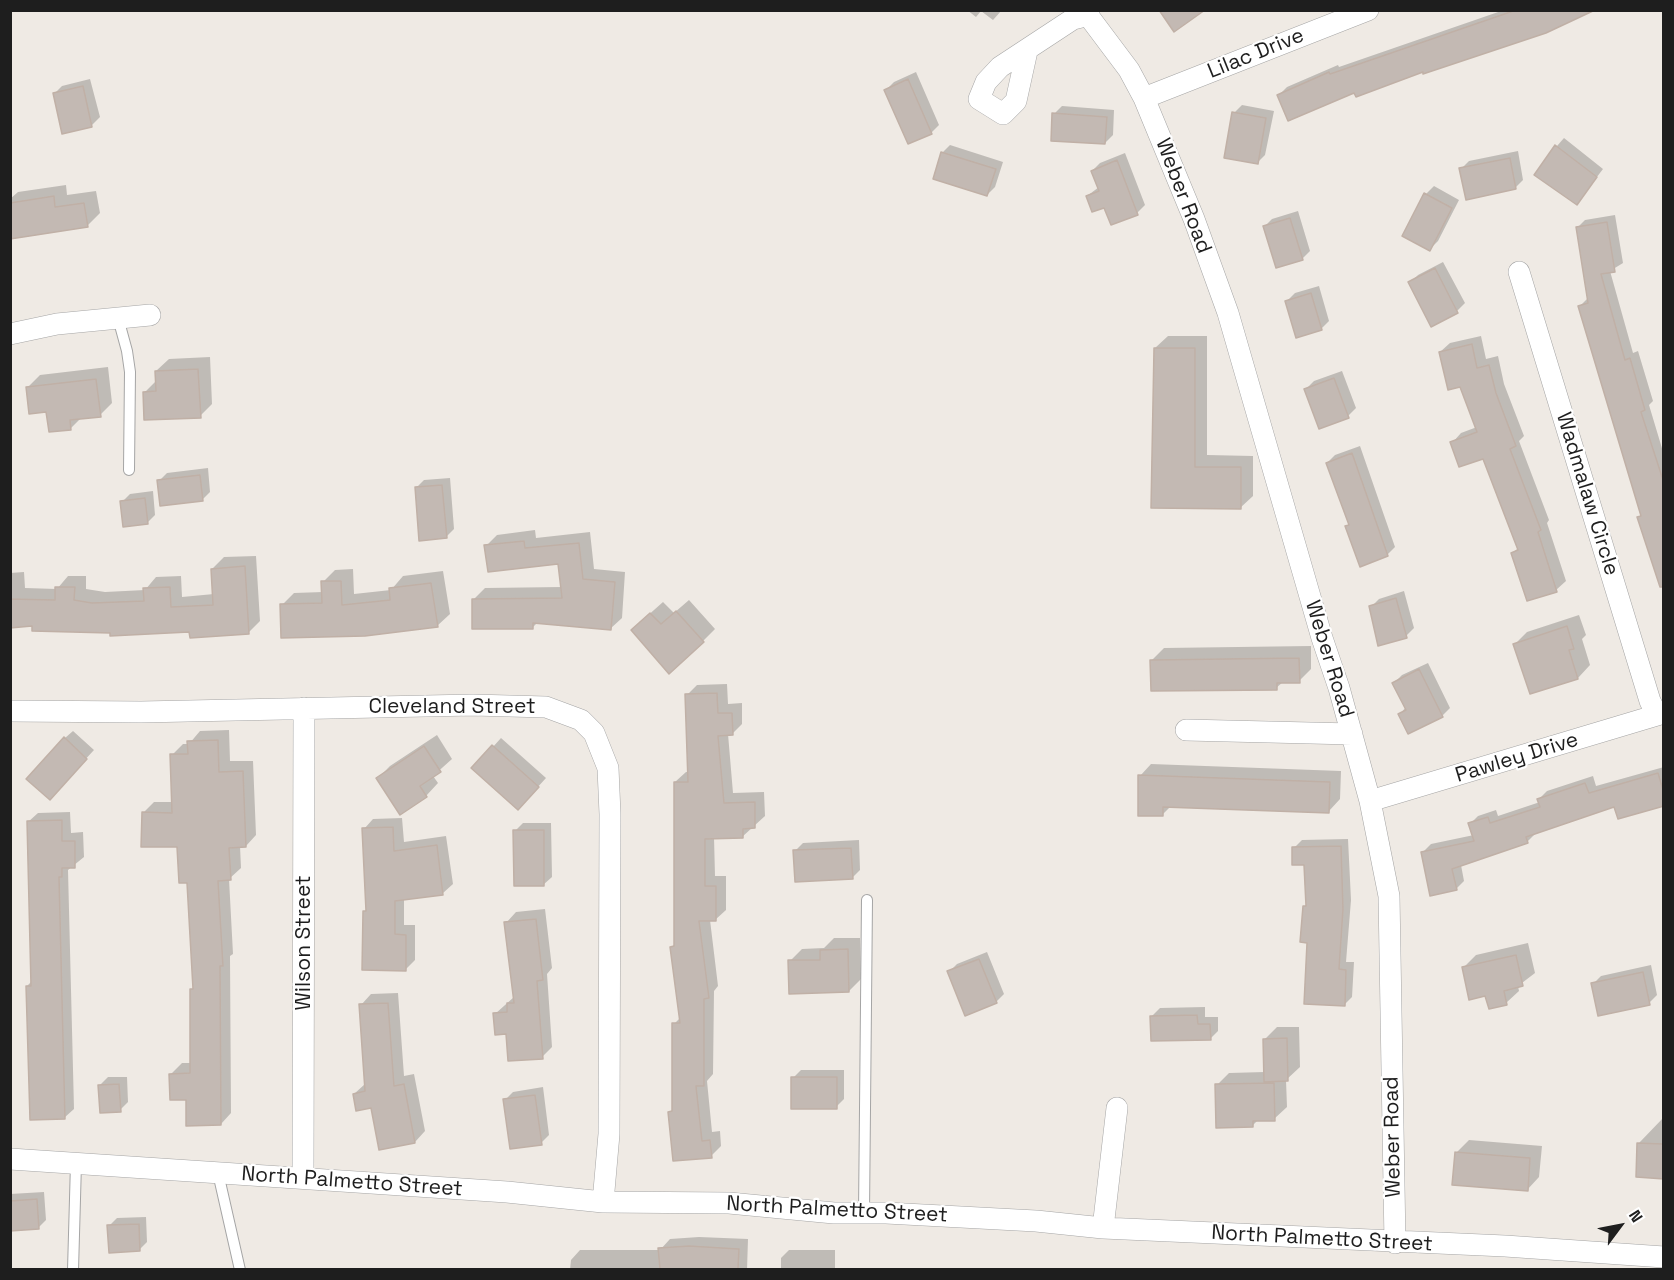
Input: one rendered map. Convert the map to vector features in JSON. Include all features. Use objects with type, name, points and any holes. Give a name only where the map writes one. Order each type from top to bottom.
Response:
[{"type":"street","name":"Lilac Drive","points":[[1144,98],[1368,10]]},
{"type":"street","name":"Weber Road","points":[[1086,13],[1129,70],[1144,98],[1194,219],[1228,314],[1370,801],[1389,896],[1395,1243]]},
{"type":"street","points":[[1027,51],[1034,44],[1086,13]]},
{"type":"street","name":"Wadmalaw Circle","points":[[1519,272],[1650,701],[1660,714]]},
{"type":"street","points":[[10,334],[57,324],[150,315]]},
{"type":"street","name":"Cleveland Street","points":[[10,711],[473,705],[546,707],[582,720],[594,733],[608,768],[610,814],[609,1134],[603,1202]]},
{"type":"street","name":"Wilson Street","points":[[303,1178],[304,708]]},
{"type":"street","name":"Pawley Drive","points":[[1370,801],[1660,714]]},
{"type":"street","points":[[1186,730],[1352,734]]},
{"type":"street","points":[[1102,1228],[1117,1108]]},
{"type":"street","name":"North Palmetto Street","points":[[10,1159],[303,1178],[603,1202],[729,1203],[780,1210],[1036,1221],[1102,1228],[1395,1243],[1505,1246],[1664,1257]]},
{"type":"lane","points":[[118,318],[128,351],[130,372],[129,470]]},
{"type":"lane","points":[[864,1213],[867,900]]},
{"type":"lane","points":[[73,1269],[76,1163]]},
{"type":"lane","points":[[218,1173],[240,1269]]},
{"type":"building","points":[[1159,10],[1205,10],[1174,32]]},
{"type":"building","points":[[1516,10],[1595,10],[1546,33],[1423,74],[1423,72],[1356,97],[1354,93],[1288,121],[1277,95],[1329,72],[1330,74]]},
{"type":"building","points":[[908,79],[932,134],[908,144],[884,90]]},
{"type":"building","points":[[83,86],[92,127],[62,134],[53,93]]},
{"type":"building","points":[[1232,112],[1266,118],[1258,164],[1224,158]]},
{"type":"building","points":[[1052,113],[1107,117],[1105,144],[1051,141]]},
{"type":"building","points":[[1555,145],[1597,177],[1577,205],[1534,175]]},
{"type":"building","points":[[941,152],[996,169],[987,196],[933,179]]},
{"type":"building","points":[[1510,158],[1516,189],[1466,200],[1459,168]]},
{"type":"building","points":[[1117,160],[1138,215],[1111,225],[1104,208],[1092,212],[1086,196],[1099,191],[1091,171]]},
{"type":"building","points":[[1424,193],[1452,208],[1430,251],[1402,236]]},
{"type":"building","points":[[54,196],[55,207],[84,203],[88,227],[10,239],[10,203]]},
{"type":"building","points":[[1290,218],[1303,260],[1276,268],[1263,226]]},
{"type":"building","points":[[1607,222],[1615,272],[1601,274],[1625,360],[1630,358],[1645,410],[1641,412],[1664,483],[1664,587],[1660,587],[1637,517],[1641,516],[1578,306],[1588,303],[1576,227]]},
{"type":"building","points":[[1435,268],[1458,313],[1431,327],[1408,282]]},
{"type":"building","points":[[1311,293],[1322,330],[1296,338],[1285,301]]},
{"type":"building","points":[[1472,344],[1477,368],[1489,365],[1496,393],[1516,446],[1510,449],[1541,530],[1538,532],[1557,592],[1527,601],[1511,553],[1518,550],[1483,459],[1459,467],[1450,442],[1477,432],[1460,387],[1448,390],[1439,352]]},
{"type":"building","points":[[1154,348],[1195,348],[1195,467],[1241,467],[1241,509],[1151,508]]},
{"type":"building","points":[[198,369],[201,418],[144,420],[143,392],[156,391],[155,371]]},
{"type":"building","points":[[1334,378],[1349,418],[1319,429],[1304,389]]},
{"type":"building","points":[[96,379],[101,417],[70,420],[71,430],[49,432],[46,412],[29,414],[26,387]]},
{"type":"building","points":[[1352,453],[1388,556],[1360,567],[1345,526],[1349,525],[1326,463]]},
{"type":"building","points":[[200,475],[203,501],[160,506],[157,480]]},
{"type":"building","points":[[442,485],[447,538],[419,541],[415,487]]},
{"type":"building","points":[[145,498],[148,524],[123,527],[120,501]]},
{"type":"building","points":[[524,541],[525,548],[579,543],[583,579],[615,582],[611,630],[533,623],[533,629],[472,629],[472,599],[562,598],[558,564],[488,572],[484,545]]},
{"type":"building","points":[[245,566],[249,634],[190,638],[189,632],[110,636],[110,633],[32,631],[32,626],[10,628],[10,599],[55,600],[55,587],[75,587],[74,600],[92,603],[144,601],[143,588],[170,587],[171,607],[213,605],[211,569]]},
{"type":"building","points":[[321,581],[341,581],[342,605],[390,600],[389,588],[431,583],[438,627],[365,636],[281,638],[280,604],[322,603]]},
{"type":"building","points":[[1396,598],[1407,638],[1378,646],[1369,606]]},
{"type":"building","points":[[676,611],[704,642],[669,674],[631,630],[650,613],[661,624]]},
{"type":"building","points":[[1567,626],[1574,649],[1569,650],[1578,679],[1530,694],[1513,644]]},
{"type":"building","points":[[1299,658],[1300,683],[1277,683],[1277,690],[1151,691],[1150,660]]},
{"type":"building","points":[[1419,669],[1443,717],[1408,734],[1398,714],[1406,710],[1392,683]]},
{"type":"building","points":[[717,693],[718,713],[732,713],[733,735],[718,736],[724,803],[755,802],[755,828],[743,829],[743,838],[705,839],[705,886],[716,886],[716,921],[699,921],[709,998],[704,999],[704,1086],[696,1086],[702,1141],[710,1140],[712,1158],[673,1161],[668,1112],[672,1111],[672,1023],[680,1023],[670,947],[674,946],[674,782],[688,782],[685,694]]},
{"type":"building","points":[[64,737],[87,759],[50,800],[26,779]]},
{"type":"building","points":[[218,740],[219,772],[243,771],[246,847],[229,848],[231,880],[218,881],[223,966],[220,966],[221,1125],[186,1126],[186,1100],[170,1100],[169,1074],[190,1073],[190,989],[193,989],[187,883],[179,883],[177,847],[141,847],[142,812],[172,813],[170,754],[188,754],[187,741]]},
{"type":"building","points":[[492,745],[539,787],[518,810],[471,768]]},
{"type":"building","points":[[424,746],[441,772],[420,786],[427,797],[400,815],[376,778]]},
{"type":"building","points":[[1658,773],[1664,793],[1664,806],[1618,819],[1614,807],[1526,837],[1528,843],[1452,869],[1457,890],[1430,896],[1421,852],[1474,841],[1468,823],[1488,817],[1490,823],[1540,807],[1537,799],[1585,783],[1589,793]]},
{"type":"building","points":[[1138,775],[1330,782],[1329,813],[1163,807],[1163,816],[1138,816]]},
{"type":"building","points":[[62,820],[62,841],[75,841],[75,868],[62,868],[62,877],[59,877],[65,1119],[30,1120],[26,986],[31,986],[27,821]]},
{"type":"building","points":[[393,827],[394,851],[437,845],[443,895],[395,901],[395,934],[406,935],[406,971],[362,970],[363,911],[366,911],[362,828]]},
{"type":"building","points":[[513,830],[544,830],[544,886],[514,886]]},
{"type":"building","points":[[1341,846],[1343,909],[1339,969],[1346,970],[1345,1006],[1304,1004],[1307,943],[1300,942],[1303,906],[1306,906],[1304,865],[1292,865],[1292,847]]},
{"type":"building","points":[[851,848],[853,879],[795,882],[793,850]]},
{"type":"building","points":[[536,919],[543,980],[537,981],[543,1059],[508,1061],[506,1034],[495,1035],[493,1013],[507,1012],[507,1003],[514,1003],[504,922]]},
{"type":"building","points":[[848,949],[849,992],[789,994],[788,960],[820,960],[820,950]]},
{"type":"building","points":[[1516,955],[1523,986],[1504,991],[1507,1005],[1489,1009],[1485,996],[1469,1000],[1462,967]]},
{"type":"building","points":[[979,959],[997,1003],[965,1016],[947,971]]},
{"type":"building","points":[[1643,972],[1650,1005],[1598,1016],[1591,983]]},
{"type":"building","points":[[388,1003],[394,1086],[404,1084],[415,1143],[379,1150],[371,1108],[356,1111],[353,1094],[365,1091],[359,1004]]},
{"type":"building","points":[[1197,1015],[1198,1024],[1210,1024],[1211,1040],[1151,1041],[1150,1016]]},
{"type":"building","points":[[1287,1038],[1288,1081],[1264,1082],[1263,1039]]},
{"type":"building","points":[[791,1077],[837,1077],[837,1109],[791,1109]]},
{"type":"building","points":[[1274,1083],[1275,1121],[1253,1121],[1253,1127],[1216,1128],[1215,1084]]},
{"type":"building","points":[[119,1084],[121,1112],[100,1113],[98,1085]]},
{"type":"building","points":[[535,1095],[542,1145],[510,1149],[503,1099]]},
{"type":"building","points":[[1637,1143],[1664,1144],[1664,1179],[1636,1177]]},
{"type":"building","points":[[1455,1152],[1530,1158],[1528,1191],[1452,1185]]},
{"type":"building","points":[[37,1199],[39,1229],[10,1231],[10,1201]]},
{"type":"building","points":[[139,1224],[140,1251],[109,1253],[107,1225]]},
{"type":"building","points":[[689,1246],[739,1249],[738,1269],[660,1269],[658,1248]]}]
